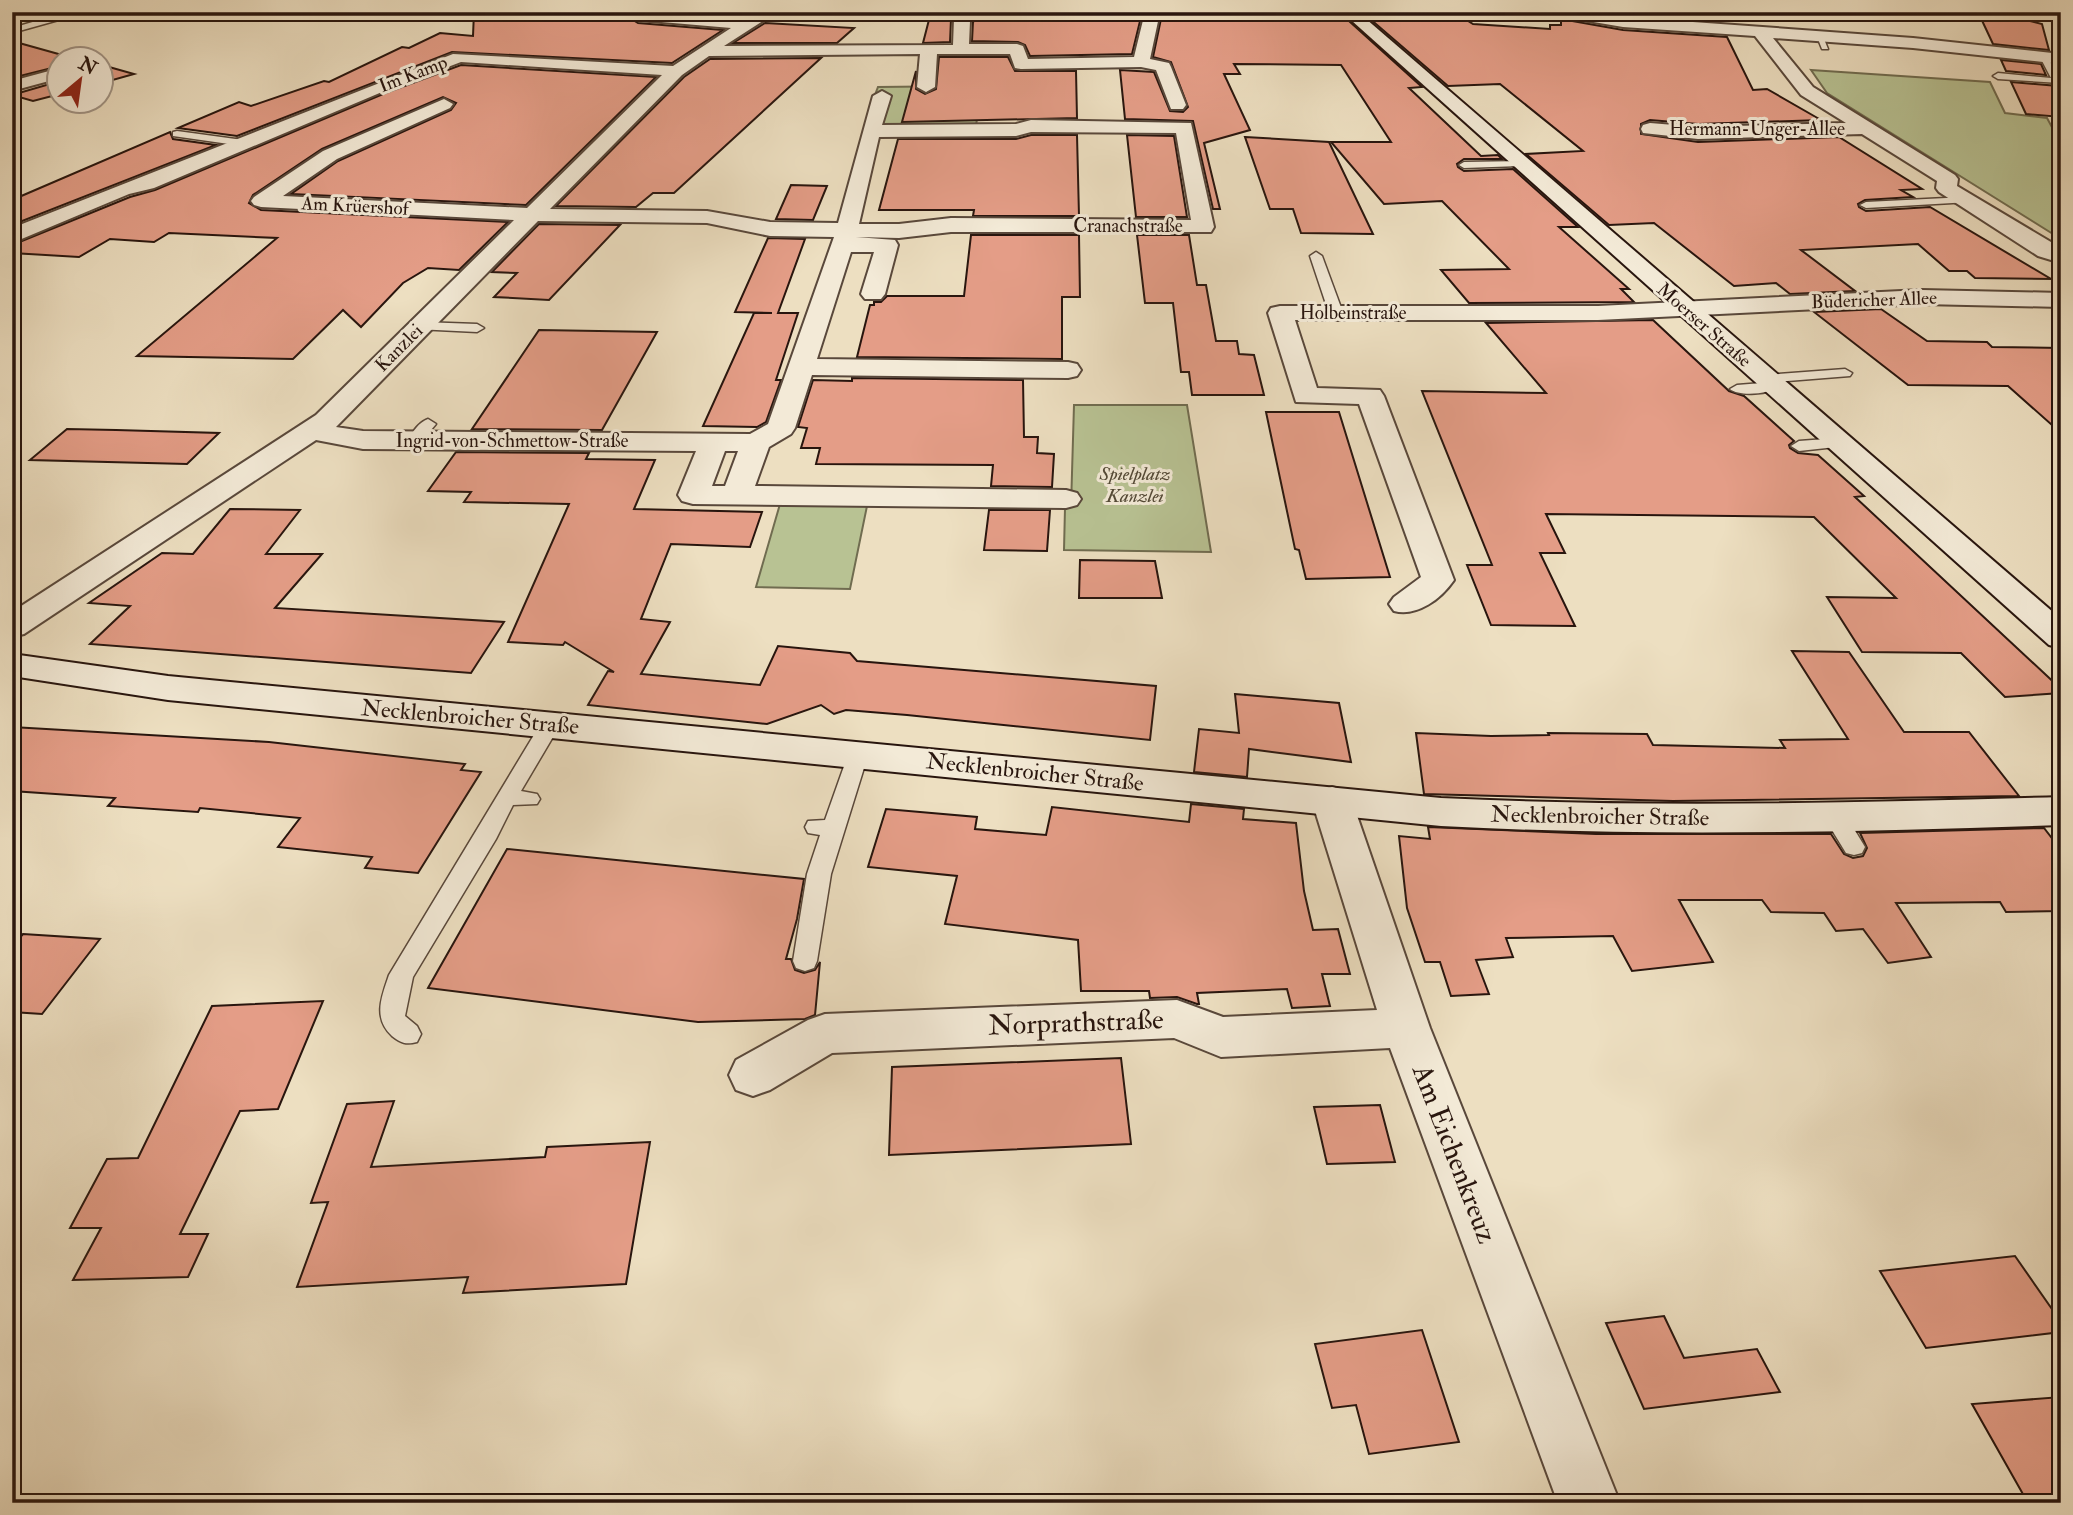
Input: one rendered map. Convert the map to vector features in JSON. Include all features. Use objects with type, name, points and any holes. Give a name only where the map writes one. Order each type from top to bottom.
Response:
[{"type":"street","name":"Kanzlei","points":[[644,12],[638,15],[759,18]]},
{"type":"street","points":[[1141,62],[1153,12]]},
{"type":"street","name":"Moerser Straße","points":[[1349,12],[2061,637]]},
{"type":"street","points":[[1558,12],[1822,41],[2061,59]]},
{"type":"street","points":[[961,49],[962,19],[969,15]]},
{"type":"street","name":"Kanzlei","points":[[12,627],[326,421],[676,71],[759,18]]},
{"type":"street","name":"Hermann-Unger-Allee","points":[[1761,33],[1807,90],[1948,179],[1947,188],[2046,251],[2061,256]]},
{"type":"street","points":[[926,87],[929,49]]},
{"type":"street","points":[[706,51],[1017,49],[1021,64],[1141,62],[1163,67],[1177,105]]},
{"type":"street","name":"Im Kamp","points":[[12,236],[459,57],[676,71]]},
{"type":"street","points":[[12,86],[46,77]]},
{"type":"street","points":[[737,495],[756,443],[781,428],[845,237],[882,96]]},
{"type":"street","name":"Im Kamp","points":[[330,155],[444,104]]},
{"type":"street","name":"Cranachstraße","points":[[532,215],[707,217],[770,229],[845,237],[951,225],[1098,233],[1203,227],[1184,127],[1031,126],[1016,130],[871,131]]},
{"type":"street","name":"Hermann-Unger-Allee","points":[[1650,130],[1718,136],[1865,128]]},
{"type":"street","points":[[243,143],[281,148]]},
{"type":"street","points":[[305,152],[330,155]]},
{"type":"street","name":"Am Krüershof","points":[[330,155],[261,201],[532,215]]},
{"type":"street","points":[[845,237],[887,245],[873,294]]},
{"type":"street","name":"Büdericher Allee","points":[[1687,310],[1766,311],[1922,297],[2061,300]]},
{"type":"street","name":"Holbeinstraße","points":[[1406,604],[1438,580],[1370,396],[1307,396],[1280,313],[1598,313],[1687,310]]},
{"type":"street","points":[[801,367],[1068,370]]},
{"type":"street","name":"Ingrid-von-Schmettow-Straße","points":[[311,431],[363,440],[421,432],[756,443]]},
{"type":"street","points":[[714,443],[693,495],[1066,499]]},
{"type":"street","name":"Necklenbroicher Straße","points":[[12,665],[168,688],[1441,812],[1844,832],[2061,811]]},
{"type":"street","name":"Am Eichenkreuz","points":[[1332,801],[1406,1028],[1589,1503]]},
{"type":"street","name":"Norprathstraße","points":[[753,1075],[825,1034],[1177,1019],[1221,1037],[1406,1028]]},
{"type":"lane","points":[[12,31],[76,15],[71,12]]},
{"type":"lane","points":[[1998,76],[2057,81],[2044,57]]},
{"type":"lane","points":[[177,134],[243,143]]},
{"type":"lane","points":[[1464,165],[1520,163]]},
{"type":"lane","points":[[1866,205],[1966,200]]},
{"type":"lane","points":[[1316,256],[1336,313]]},
{"type":"lane","points":[[421,326],[477,328]]},
{"type":"lane","points":[[1737,389],[1769,382],[1845,373]]},
{"type":"lane","points":[[1799,446],[1839,443]]},
{"type":"lane","points":[[408,1034],[392,1020],[394,998],[401,975],[488,833],[518,798],[550,725]]},
{"type":"lane","points":[[805,961],[825,828],[858,755]]},
{"type":"green space","points":[[1811,70],[1990,82],[2005,113],[2047,118],[2061,144],[2061,239],[1827,93]]},
{"type":"green space","points":[[968,86],[981,89],[976,126],[878,131],[875,95],[878,87]]},
{"type":"green space","name":"Spielplatz Kanzlei","points":[[1074,405],[1187,405],[1211,552],[1064,550],[1065,508],[1071,507]]},
{"type":"green space","points":[[780,504],[867,506],[850,589],[756,587]]},
{"type":"building","points":[[474,12],[629,12],[630,18],[638,23],[723,30],[672,63],[452,52],[237,136],[178,128],[239,102],[251,106],[324,81],[329,82],[402,47],[409,48],[440,33],[473,36]]},
{"type":"building","points":[[931,12],[958,12],[951,19],[950,42],[923,43]]},
{"type":"building","points":[[978,12],[1142,13],[1132,54],[1030,56],[1025,45],[1018,42],[972,41],[973,22],[979,17]]},
{"type":"building","points":[[1174,12],[1230,15],[1231,12],[1339,12],[1422,87],[1409,88],[1481,156],[1498,155],[1502,159],[1464,159],[1457,164],[1458,167],[1464,171],[1513,169],[1578,227],[1559,227],[1629,289],[1621,289],[1634,302],[1469,303],[1441,270],[1509,269],[1442,201],[1384,204],[1331,142],[1391,142],[1341,65],[1234,64],[1240,74],[1224,74],[1250,130],[1204,143],[1220,209],[1213,209],[1193,121],[1125,119],[1120,70],[1154,72],[1170,111],[1183,112],[1188,107],[1171,62],[1153,57],[1162,14],[1173,15]]},
{"type":"building","points":[[1362,12],[1454,12],[1473,24],[1550,29],[1550,25],[1561,25],[1561,19],[1623,30],[1727,37],[1753,90],[1767,89],[1821,120],[1698,124],[1650,120],[1641,124],[1641,134],[1698,142],[1839,137],[1922,189],[1901,190],[1913,197],[1865,200],[1858,204],[1859,207],[1866,211],[1930,207],[2051,279],[1975,278],[1967,271],[1949,271],[1918,244],[1801,250],[1855,291],[1790,294],[1776,283],[1734,286],[1654,223],[1609,225],[1526,154],[1583,151],[1500,84],[1448,86]]},
{"type":"building","points":[[1629,12],[1715,12],[1720,21],[1633,15]]},
{"type":"building","points":[[1978,12],[1994,12],[2042,24],[2049,50],[1993,44]]},
{"type":"building","points":[[765,23],[854,28],[837,43],[733,43]]},
{"type":"building","points":[[12,41],[46,50],[46,70],[12,78]]},
{"type":"building","points":[[939,57],[1008,57],[1015,71],[1076,71],[1077,118],[902,122],[916,71],[916,89],[925,94],[936,89]]},
{"type":"building","points":[[821,58],[674,193],[653,193],[636,207],[556,206],[684,77],[710,59]]},
{"type":"building","points":[[2001,60],[2041,64],[2046,75],[2006,71]]},
{"type":"building","points":[[461,65],[656,77],[526,205],[291,194],[338,161],[451,110],[456,103],[443,97],[322,149],[253,195],[249,203],[261,210],[508,222],[459,270],[428,268],[403,283],[361,327],[343,310],[293,359],[137,356],[277,238],[169,233],[154,242],[110,239],[79,257],[12,253],[12,245],[130,197],[155,190],[383,94]]},
{"type":"building","points":[[116,69],[134,74],[116,79]]},
{"type":"building","points":[[2011,82],[2058,86],[2061,117],[2026,114]]},
{"type":"building","points":[[46,85],[46,98],[33,101],[12,95]]},
{"type":"building","points":[[170,132],[173,139],[216,145],[12,225],[12,200]]},
{"type":"building","points":[[1031,135],[1077,135],[1079,216],[973,216],[974,210],[879,210],[898,139],[1016,139]]},
{"type":"building","points":[[1127,135],[1174,136],[1187,217],[1136,217]]},
{"type":"building","points":[[1245,137],[1329,142],[1373,234],[1301,233],[1293,209],[1270,209]]},
{"type":"building","points":[[791,185],[827,186],[813,220],[776,219]]},
{"type":"building","points":[[539,224],[620,225],[549,300],[494,297],[517,273],[492,272]]},
{"type":"building","points":[[971,235],[1079,235],[1080,297],[1062,297],[1062,359],[857,357],[870,305],[874,305],[874,302],[881,302],[887,296],[964,296]]},
{"type":"building","points":[[1137,235],[1189,235],[1197,285],[1206,285],[1216,341],[1237,341],[1239,354],[1254,355],[1264,395],[1192,395],[1189,372],[1181,372],[1173,303],[1145,303]]},
{"type":"building","points":[[768,238],[805,239],[778,313],[798,313],[776,380],[781,380],[766,422],[757,427],[703,426],[754,313],[772,313],[735,312]]},
{"type":"building","points":[[1881,309],[1927,341],[1987,342],[1992,347],[2061,348],[2061,433],[2008,386],[1908,385],[1814,312]]},
{"type":"building","points":[[1653,320],[1729,391],[1744,396],[1794,441],[1789,445],[1790,448],[1798,453],[1818,455],[1864,496],[1855,497],[2061,689],[2061,693],[2005,697],[1961,653],[1862,652],[1827,597],[1896,598],[1814,517],[1546,514],[1565,553],[1540,553],[1575,626],[1491,625],[1467,565],[1492,565],[1422,391],[1546,393],[1486,323]]},
{"type":"building","points":[[539,330],[657,332],[602,430],[472,429]]},
{"type":"building","points":[[852,378],[1023,380],[1024,437],[1038,437],[1037,453],[1054,454],[1052,487],[991,486],[993,465],[816,464],[820,448],[801,448],[807,428],[798,427],[813,380],[852,381]]},
{"type":"building","points":[[1266,412],[1339,412],[1390,577],[1306,579],[1299,550],[1295,549]]},
{"type":"building","points":[[67,429],[219,433],[187,464],[30,460]]},
{"type":"building","points":[[456,452],[589,453],[586,459],[655,460],[634,509],[762,512],[750,547],[671,544],[641,619],[670,622],[641,674],[760,685],[778,646],[850,653],[857,661],[1156,686],[1150,740],[907,715],[846,710],[834,714],[821,705],[767,724],[588,705],[608,671],[614,672],[565,642],[563,645],[508,642],[569,504],[464,502],[471,492],[428,491]]},
{"type":"building","points":[[230,509],[300,510],[266,554],[322,554],[275,608],[504,622],[471,673],[90,644],[130,606],[89,603],[162,553],[193,554]]},
{"type":"building","points":[[989,510],[1050,510],[1047,551],[984,550]]},
{"type":"building","points":[[1080,560],[1155,561],[1162,598],[1079,598]]},
{"type":"building","points":[[1792,651],[1849,652],[1904,732],[1969,732],[2019,796],[1673,801],[1424,794],[1416,733],[1491,736],[1549,735],[1548,733],[1647,734],[1653,745],[1785,748],[1780,740],[1848,739]]},
{"type":"building","points":[[1235,694],[1339,703],[1351,762],[1249,749],[1247,777],[1194,772],[1199,729],[1239,733]]},
{"type":"building","points":[[12,727],[269,742],[465,764],[461,770],[481,772],[418,873],[365,868],[372,857],[278,847],[300,818],[200,808],[198,812],[108,806],[115,798],[12,791]]},
{"type":"building","points":[[1191,804],[1244,809],[1243,819],[1296,823],[1304,891],[1313,930],[1338,929],[1350,974],[1322,974],[1330,1006],[1292,1008],[1287,989],[1197,993],[1199,1004],[1177,997],[1150,998],[1149,991],[1081,991],[1078,940],[945,924],[957,876],[868,867],[886,809],[977,817],[975,829],[1046,835],[1052,807],[1189,822]]},
{"type":"building","points":[[1428,827],[1596,834],[1831,834],[1844,854],[1853,858],[1863,856],[1867,848],[1860,833],[2044,828],[2061,850],[2061,911],[2006,912],[2000,902],[1896,903],[1931,957],[1888,963],[1863,929],[1836,931],[1824,913],[1771,912],[1762,900],[1679,900],[1713,962],[1632,971],[1613,936],[1506,938],[1513,957],[1476,960],[1489,994],[1451,996],[1440,962],[1425,962],[1407,908],[1399,836],[1430,839]]},
{"type":"building","points":[[507,849],[804,879],[786,959],[791,959],[795,970],[804,973],[815,970],[820,962],[815,1015],[805,1019],[698,1022],[428,988]]},
{"type":"building","points":[[23,934],[100,939],[42,1014],[12,1012],[12,947]]},
{"type":"building","points":[[323,1001],[278,1109],[240,1111],[180,1234],[208,1234],[188,1277],[73,1280],[101,1228],[70,1228],[107,1159],[138,1158],[212,1006]]},
{"type":"building","points":[[1121,1058],[1131,1144],[889,1155],[892,1067]]},
{"type":"building","points":[[394,1101],[371,1167],[545,1157],[547,1147],[650,1142],[626,1284],[463,1293],[468,1277],[297,1287],[328,1202],[311,1203],[347,1104]]},
{"type":"building","points":[[1380,1105],[1395,1162],[1327,1164],[1314,1107]]},
{"type":"building","points":[[2015,1256],[2061,1322],[2061,1332],[1926,1348],[1880,1271]]},
{"type":"building","points":[[1664,1316],[1684,1358],[1757,1349],[1780,1392],[1644,1409],[1606,1323]]},
{"type":"building","points":[[1422,1330],[1459,1442],[1369,1454],[1356,1405],[1332,1408],[1315,1344]]},
{"type":"building","points":[[2061,1397],[2061,1503],[2028,1503],[1972,1404]]}]
